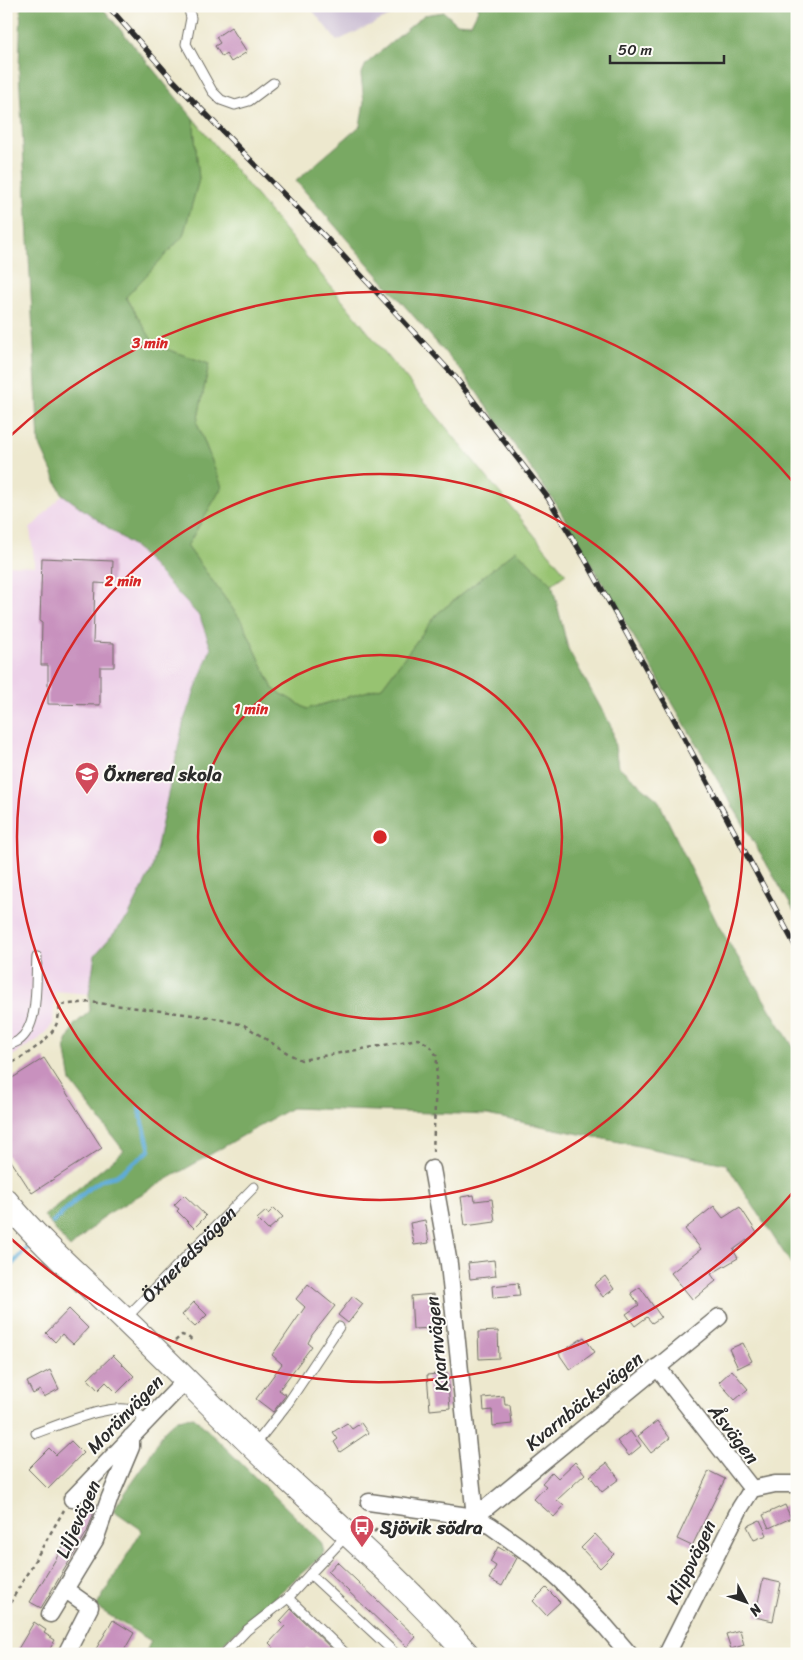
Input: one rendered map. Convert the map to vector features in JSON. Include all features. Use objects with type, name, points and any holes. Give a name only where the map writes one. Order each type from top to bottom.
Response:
[{"type":"street","name":"Kvarnvägen","points":[[432,1169],[450,1273],[475,1517]]},
{"type":"street","points":[[6,1201],[79,1277],[348,1534],[437,1621],[467,1654]]},
{"type":"street","name":"Kvarnbäcksvägen","points":[[475,1517],[719,1317]]},
{"type":"street","name":"Åsvägen","points":[[657,1367],[752,1489],[775,1484],[797,1484]]},
{"type":"street","name":"Moränvägen","points":[[72,1499],[187,1379]]},
{"type":"street","name":"Liljevägen","points":[[50,1614],[95,1540],[110,1497],[131,1447],[131,1436]]},
{"type":"street","name":"Klippvägen","points":[[667,1654],[740,1508],[752,1489]]},
{"type":"street","points":[[369,1502],[475,1517],[506,1536],[559,1579],[605,1626],[629,1654]]},
{"type":"street","points":[[66,1590],[90,1608],[66,1654]]},
{"type":"lane","points":[[188,6],[191,18],[186,44],[212,91],[221,100],[235,104],[249,101],[272,83]]},
{"type":"lane","points":[[6,1045],[18,1041],[28,1031],[34,1017],[37,958]]},
{"type":"lane","name":"Öxneredsvägen","points":[[124,1320],[254,1187]]},
{"type":"lane","points":[[254,1446],[288,1403],[339,1327]]},
{"type":"lane","points":[[36,1434],[113,1409],[124,1408],[133,1410],[146,1421]]},
{"type":"lane","points":[[224,1654],[247,1630],[288,1598],[348,1534]]},
{"type":"lane","points":[[310,1574],[396,1654]]},
{"type":"lane","points":[[288,1598],[346,1654]]},
{"type":"path","points":[[6,1066],[37,1046],[49,1035],[57,1024],[60,1005],[90,1002],[209,1017],[244,1025],[288,1054],[301,1060],[418,1039],[429,1045],[437,1056],[432,1169]]},
{"type":"path","points":[[175,1341],[182,1335],[194,1342]]},
{"type":"path","points":[[6,1610],[33,1566],[54,1526],[72,1499]]},
{"type":"shaded area","points":[[309,6],[411,6],[337,41]]},
{"type":"shaded area","name":"Öxnered skola","points":[[63,494],[92,505],[136,548],[200,617],[211,648],[184,720],[152,869],[128,917],[95,955],[89,994],[55,991],[53,1024],[39,1039],[6,1060],[6,565],[35,566],[30,529]]},
{"type":"green space","points":[[21,6],[101,6],[193,118],[199,179],[183,236],[126,297],[155,345],[209,364],[197,423],[222,487],[187,546],[243,623],[273,689],[307,709],[382,687],[437,614],[516,550],[552,584],[568,649],[612,728],[618,766],[658,800],[718,925],[797,1053],[797,1273],[726,1164],[487,1115],[291,1108],[107,1214],[70,1248],[44,1216],[124,1151],[71,1082],[65,1046],[74,1025],[90,1011],[89,994],[95,955],[128,917],[152,869],[184,720],[211,648],[200,617],[136,548],[62,494],[39,443],[19,71]]},
{"type":"green space","points":[[478,6],[797,6],[797,916],[556,504],[463,373],[296,181],[360,126],[364,102],[361,75],[366,64],[424,15],[444,12],[456,23],[471,24]]},
{"type":"green space","points":[[193,118],[566,574],[552,584],[516,550],[437,614],[382,687],[307,709],[273,689],[243,623],[187,546],[222,487],[197,423],[209,364],[154,345],[126,296],[183,236],[199,179]]},
{"type":"green space","points":[[194,1417],[321,1542],[324,1552],[211,1654],[145,1654],[151,1641],[96,1607],[142,1530],[113,1510],[142,1469],[164,1431],[177,1419]]},
{"type":"building","points":[[231,27],[247,52],[231,62],[226,54],[222,57],[215,46],[220,43],[216,37]]},
{"type":"building","points":[[42,558],[113,561],[112,584],[95,583],[93,642],[114,643],[114,667],[100,667],[100,705],[48,704],[48,665],[41,665]]},
{"type":"building","points":[[44,1058],[102,1148],[32,1193],[6,1153],[6,1082]]},
{"type":"building","points":[[184,1195],[206,1216],[194,1228],[177,1211],[179,1209],[174,1205]]},
{"type":"building","points":[[474,1195],[475,1201],[492,1199],[495,1222],[465,1226],[461,1197]]},
{"type":"building","points":[[714,1206],[723,1218],[740,1207],[757,1233],[733,1250],[738,1258],[711,1274],[716,1281],[693,1300],[671,1273],[701,1249],[685,1229]]},
{"type":"building","points":[[274,1208],[283,1217],[268,1230],[257,1219],[266,1211],[268,1214]]},
{"type":"building","points":[[425,1220],[429,1243],[414,1245],[410,1223]]},
{"type":"building","points":[[494,1260],[496,1276],[470,1279],[468,1263]]},
{"type":"building","points":[[605,1276],[614,1289],[603,1297],[594,1285]]},
{"type":"building","points":[[518,1283],[520,1296],[493,1298],[492,1286]]},
{"type":"building","points":[[308,1284],[335,1306],[312,1335],[308,1343],[312,1346],[279,1390],[286,1395],[273,1412],[256,1399],[282,1364],[272,1355],[305,1307],[296,1299]]},
{"type":"building","points":[[640,1287],[661,1317],[652,1323],[647,1317],[635,1326],[626,1314],[639,1305],[631,1293]]},
{"type":"building","points":[[434,1294],[436,1328],[413,1329],[411,1296]]},
{"type":"building","points":[[353,1296],[363,1304],[348,1323],[338,1315]]},
{"type":"building","points":[[194,1302],[207,1315],[195,1327],[182,1315]]},
{"type":"building","points":[[69,1309],[88,1328],[73,1344],[62,1334],[55,1342],[46,1333]]},
{"type":"building","points":[[498,1331],[499,1358],[479,1359],[478,1332]]},
{"type":"building","points":[[584,1337],[595,1352],[570,1370],[559,1354]]},
{"type":"building","points":[[743,1343],[752,1361],[738,1368],[729,1349]]},
{"type":"building","points":[[113,1355],[134,1376],[117,1393],[106,1382],[98,1390],[88,1379]]},
{"type":"building","points":[[50,1370],[59,1389],[44,1397],[40,1390],[33,1394],[27,1382]]},
{"type":"building","points":[[732,1370],[748,1389],[735,1400],[719,1382]]},
{"type":"building","points":[[447,1373],[450,1408],[430,1410],[427,1375]]},
{"type":"building","points":[[504,1396],[505,1405],[510,1405],[512,1424],[493,1426],[492,1410],[484,1411],[483,1398]]},
{"type":"building","points":[[657,1421],[670,1438],[651,1453],[638,1436]]},
{"type":"building","points":[[347,1423],[352,1429],[361,1423],[368,1433],[340,1452],[334,1442],[338,1439],[333,1432]]},
{"type":"building","points":[[630,1431],[641,1446],[629,1456],[617,1441]]},
{"type":"building","points":[[71,1441],[83,1453],[48,1489],[28,1469],[49,1448],[56,1455]]},
{"type":"building","points":[[575,1462],[585,1474],[557,1500],[564,1506],[554,1517],[534,1499],[546,1486],[542,1483],[552,1472],[558,1478]]},
{"type":"building","points":[[607,1463],[619,1479],[602,1492],[590,1476]]},
{"type":"building","points":[[709,1471],[725,1479],[692,1546],[677,1539]]},
{"type":"building","points":[[90,1502],[96,1506],[87,1532],[41,1608],[30,1602]]},
{"type":"building","points":[[785,1505],[791,1518],[769,1528],[763,1515]]},
{"type":"building","points":[[760,1520],[767,1535],[754,1540],[747,1526]]},
{"type":"building","points":[[595,1534],[614,1554],[600,1568],[581,1548]]},
{"type":"building","points":[[498,1547],[517,1558],[502,1586],[489,1579],[496,1566],[490,1562]]},
{"type":"building","points":[[337,1562],[416,1637],[407,1647],[328,1572]]},
{"type":"building","points":[[763,1579],[781,1583],[773,1621],[755,1617]]},
{"type":"building","points":[[546,1588],[560,1602],[546,1615],[533,1601]]},
{"type":"building","points":[[291,1609],[337,1654],[314,1654],[307,1648],[302,1654],[280,1654],[269,1643],[285,1626],[280,1621]]},
{"type":"building","points":[[113,1620],[134,1633],[122,1654],[93,1654]]},
{"type":"building","points":[[34,1622],[46,1630],[44,1633],[55,1640],[47,1654],[15,1654]]},
{"type":"building","points":[[740,1630],[744,1645],[731,1649],[726,1634]]},
{"type":"waterway","points":[[53,1222],[88,1189],[103,1179],[116,1176],[150,1150],[139,1108]]},
{"type":"waterway","points":[[6,1271],[28,1247]]},
{"type":"railway","points":[[108,6],[172,79],[335,247],[455,377],[548,498],[584,557],[668,708],[797,949]]},
{"type":"place","name":"Öxnered skola","points":[[87,795]]},
{"type":"place","name":"Sjövik södra","points":[[362,1548]]}]
